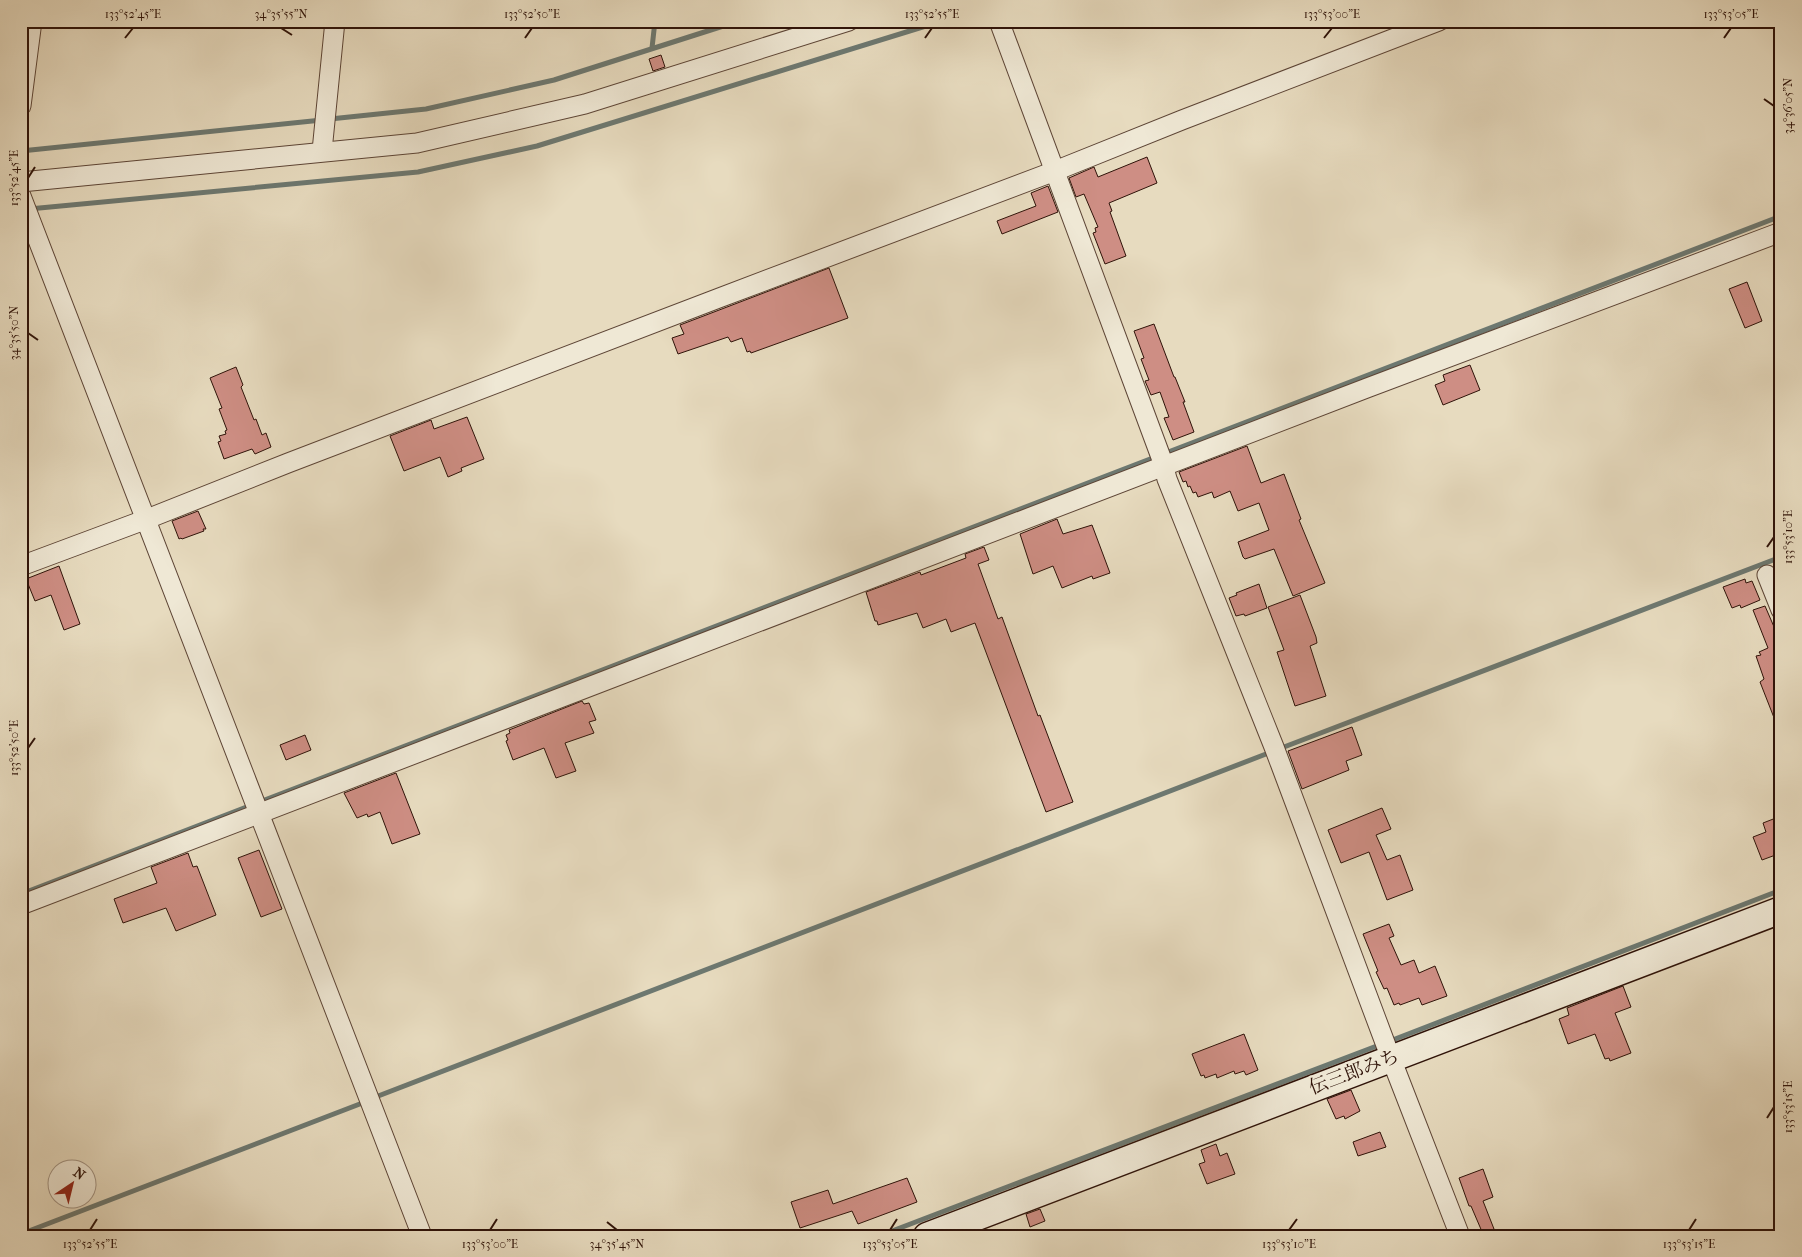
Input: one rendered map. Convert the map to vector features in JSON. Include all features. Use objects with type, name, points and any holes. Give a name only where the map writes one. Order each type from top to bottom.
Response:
[{"type":"street","points":[[21,106],[32,21]]},
{"type":"street","points":[[322,151],[335,21]]},
{"type":"street","points":[[21,182],[417,143],[585,104],[849,21]]},
{"type":"street","points":[[999,21],[1162,459],[1171,488],[1274,746],[1387,1048],[1460,1236]]},
{"type":"street","points":[[21,566],[145,514],[297,460],[1055,171],[1440,21]]},
{"type":"street","points":[[24,205],[145,514],[177,602],[422,1236]]},
{"type":"street","points":[[21,905],[256,806],[1162,459],[1781,232]]},
{"type":"street","points":[[1768,575],[1781,610]]},
{"type":"street","name":"伝三郎みち","points":[[927,1236],[1387,1048],[1781,910]]},
{"type":"building","points":[[661,55],[665,67],[653,71],[649,59]]},
{"type":"building","points":[[1147,157],[1157,183],[1109,203],[1112,211],[1110,212],[1126,256],[1105,264],[1093,233],[1096,232],[1095,228],[1098,227],[1084,194],[1076,197],[1069,178],[1094,167],[1098,177]]},
{"type":"building","points":[[1048,186],[1058,212],[1002,234],[997,221],[1036,206],[1031,193]]},
{"type":"building","points":[[829,268],[848,318],[751,353],[750,351],[747,352],[742,338],[731,342],[728,337],[678,354],[672,338],[684,334],[680,325]]},
{"type":"building","points":[[1747,282],[1762,321],[1745,328],[1729,289]]},
{"type":"building","points":[[1154,324],[1185,402],[1183,402],[1194,432],[1173,440],[1164,418],[1169,417],[1160,392],[1151,395],[1145,381],[1149,380],[1141,359],[1144,358],[1134,331]]},
{"type":"building","points":[[1470,365],[1480,390],[1443,405],[1435,385],[1445,381],[1443,375]]},
{"type":"building","points":[[236,367],[243,385],[241,387],[254,420],[256,419],[262,435],[266,433],[271,447],[255,454],[252,449],[224,459],[218,442],[221,441],[219,436],[226,434],[225,431],[227,430],[219,409],[222,408],[210,378]]},
{"type":"building","points":[[467,417],[484,459],[461,468],[462,471],[448,477],[440,457],[404,471],[390,436],[431,420],[434,429]]},
{"type":"building","points":[[1247,446],[1261,483],[1284,474],[1301,519],[1299,520],[1325,583],[1293,596],[1274,549],[1245,559],[1243,557],[1238,542],[1269,530],[1259,503],[1238,511],[1230,491],[1214,498],[1212,492],[1198,497],[1196,492],[1193,493],[1190,486],[1188,487],[1186,481],[1183,482],[1179,472]]},
{"type":"building","points":[[198,511],[206,529],[179,539],[172,521]]},
{"type":"building","points":[[1057,519],[1063,534],[1092,525],[1110,573],[1093,579],[1092,576],[1062,588],[1053,566],[1033,574],[1020,534]]},
{"type":"building","points":[[984,547],[989,560],[978,564],[998,619],[1002,617],[1038,716],[1040,715],[1073,802],[1046,812],[975,623],[951,632],[946,619],[923,628],[917,613],[878,625],[866,592],[920,572],[921,575],[966,558],[965,554]]},
{"type":"building","points":[[59,566],[80,624],[64,630],[51,595],[35,601],[26,579]]},
{"type":"building","points":[[1745,579],[1746,583],[1752,581],[1760,600],[1741,608],[1740,605],[1732,608],[1723,587]]},
{"type":"building","points":[[1259,584],[1267,608],[1245,616],[1244,614],[1236,616],[1229,598],[1237,595],[1236,593]]},
{"type":"building","points":[[1300,595],[1316,637],[1317,643],[1310,646],[1326,696],[1295,706],[1277,652],[1284,650],[1268,607]]},
{"type":"building","points":[[1765,606],[1781,643],[1780,733],[1760,682],[1764,679],[1756,656],[1761,655],[1759,652],[1768,648],[1753,610]]},
{"type":"building","points":[[582,701],[584,704],[589,703],[596,720],[589,722],[594,733],[565,743],[576,771],[556,778],[544,748],[513,760],[506,741],[508,740],[506,735],[510,733],[509,730]]},
{"type":"building","points":[[1352,727],[1362,755],[1346,761],[1349,770],[1302,789],[1288,751]]},
{"type":"building","points":[[305,735],[311,750],[286,760],[280,745]]},
{"type":"building","points":[[396,773],[420,834],[392,844],[380,812],[368,817],[367,814],[357,818],[344,793]]},
{"type":"building","points":[[1382,808],[1391,829],[1376,835],[1387,860],[1400,855],[1413,890],[1387,900],[1369,852],[1341,863],[1328,830]]},
{"type":"building","points":[[1781,816],[1781,853],[1762,860],[1753,837],[1766,832],[1763,823]]},
{"type":"building","points":[[259,850],[282,909],[261,917],[238,858]]},
{"type":"building","points":[[188,853],[193,867],[197,866],[216,915],[176,931],[166,908],[123,923],[114,899],[157,883],[151,867]]},
{"type":"building","points":[[1389,924],[1394,936],[1389,938],[1401,965],[1414,960],[1419,973],[1435,966],[1447,996],[1422,1005],[1419,998],[1400,1005],[1399,1003],[1394,1005],[1387,988],[1384,989],[1376,972],[1378,971],[1363,934]]},
{"type":"building","points":[[1623,986],[1631,1007],[1615,1013],[1631,1053],[1610,1061],[1609,1058],[1605,1059],[1595,1034],[1568,1044],[1559,1019],[1569,1015],[1567,1008]]},
{"type":"building","points":[[1244,1034],[1258,1070],[1246,1075],[1244,1071],[1235,1074],[1234,1071],[1217,1078],[1216,1074],[1205,1078],[1204,1075],[1201,1076],[1192,1054]]},
{"type":"building","points":[[1351,1090],[1360,1111],[1345,1119],[1344,1116],[1336,1119],[1327,1099]]},
{"type":"building","points":[[1380,1132],[1386,1147],[1358,1156],[1353,1142]]},
{"type":"building","points":[[1216,1144],[1220,1156],[1227,1153],[1235,1174],[1207,1184],[1199,1164],[1205,1162],[1201,1150]]},
{"type":"building","points":[[1483,1169],[1493,1197],[1483,1201],[1494,1229],[1483,1234],[1471,1206],[1469,1206],[1459,1178]]},
{"type":"building","points":[[907,1178],[917,1202],[858,1224],[852,1211],[800,1228],[791,1202],[828,1190],[833,1204]]},
{"type":"building","points":[[1040,1209],[1045,1221],[1030,1227],[1026,1214]]},
{"type":"waterway","points":[[652,48],[655,21]]},
{"type":"waterway","points":[[330,119],[426,109],[554,80],[739,21]]},
{"type":"waterway","points":[[29,209],[418,172],[537,146],[942,21]]},
{"type":"waterway","points":[[21,151],[322,120]]},
{"type":"waterway","points":[[21,894],[1781,216]]},
{"type":"waterway","points":[[1284,747],[1781,557]]},
{"type":"waterway","points":[[373,1098],[1266,754]]},
{"type":"waterway","points":[[1390,1041],[1781,890]]},
{"type":"waterway","points":[[879,1236],[1382,1044]]},
{"type":"waterway","points":[[21,1234],[365,1102]]}]
